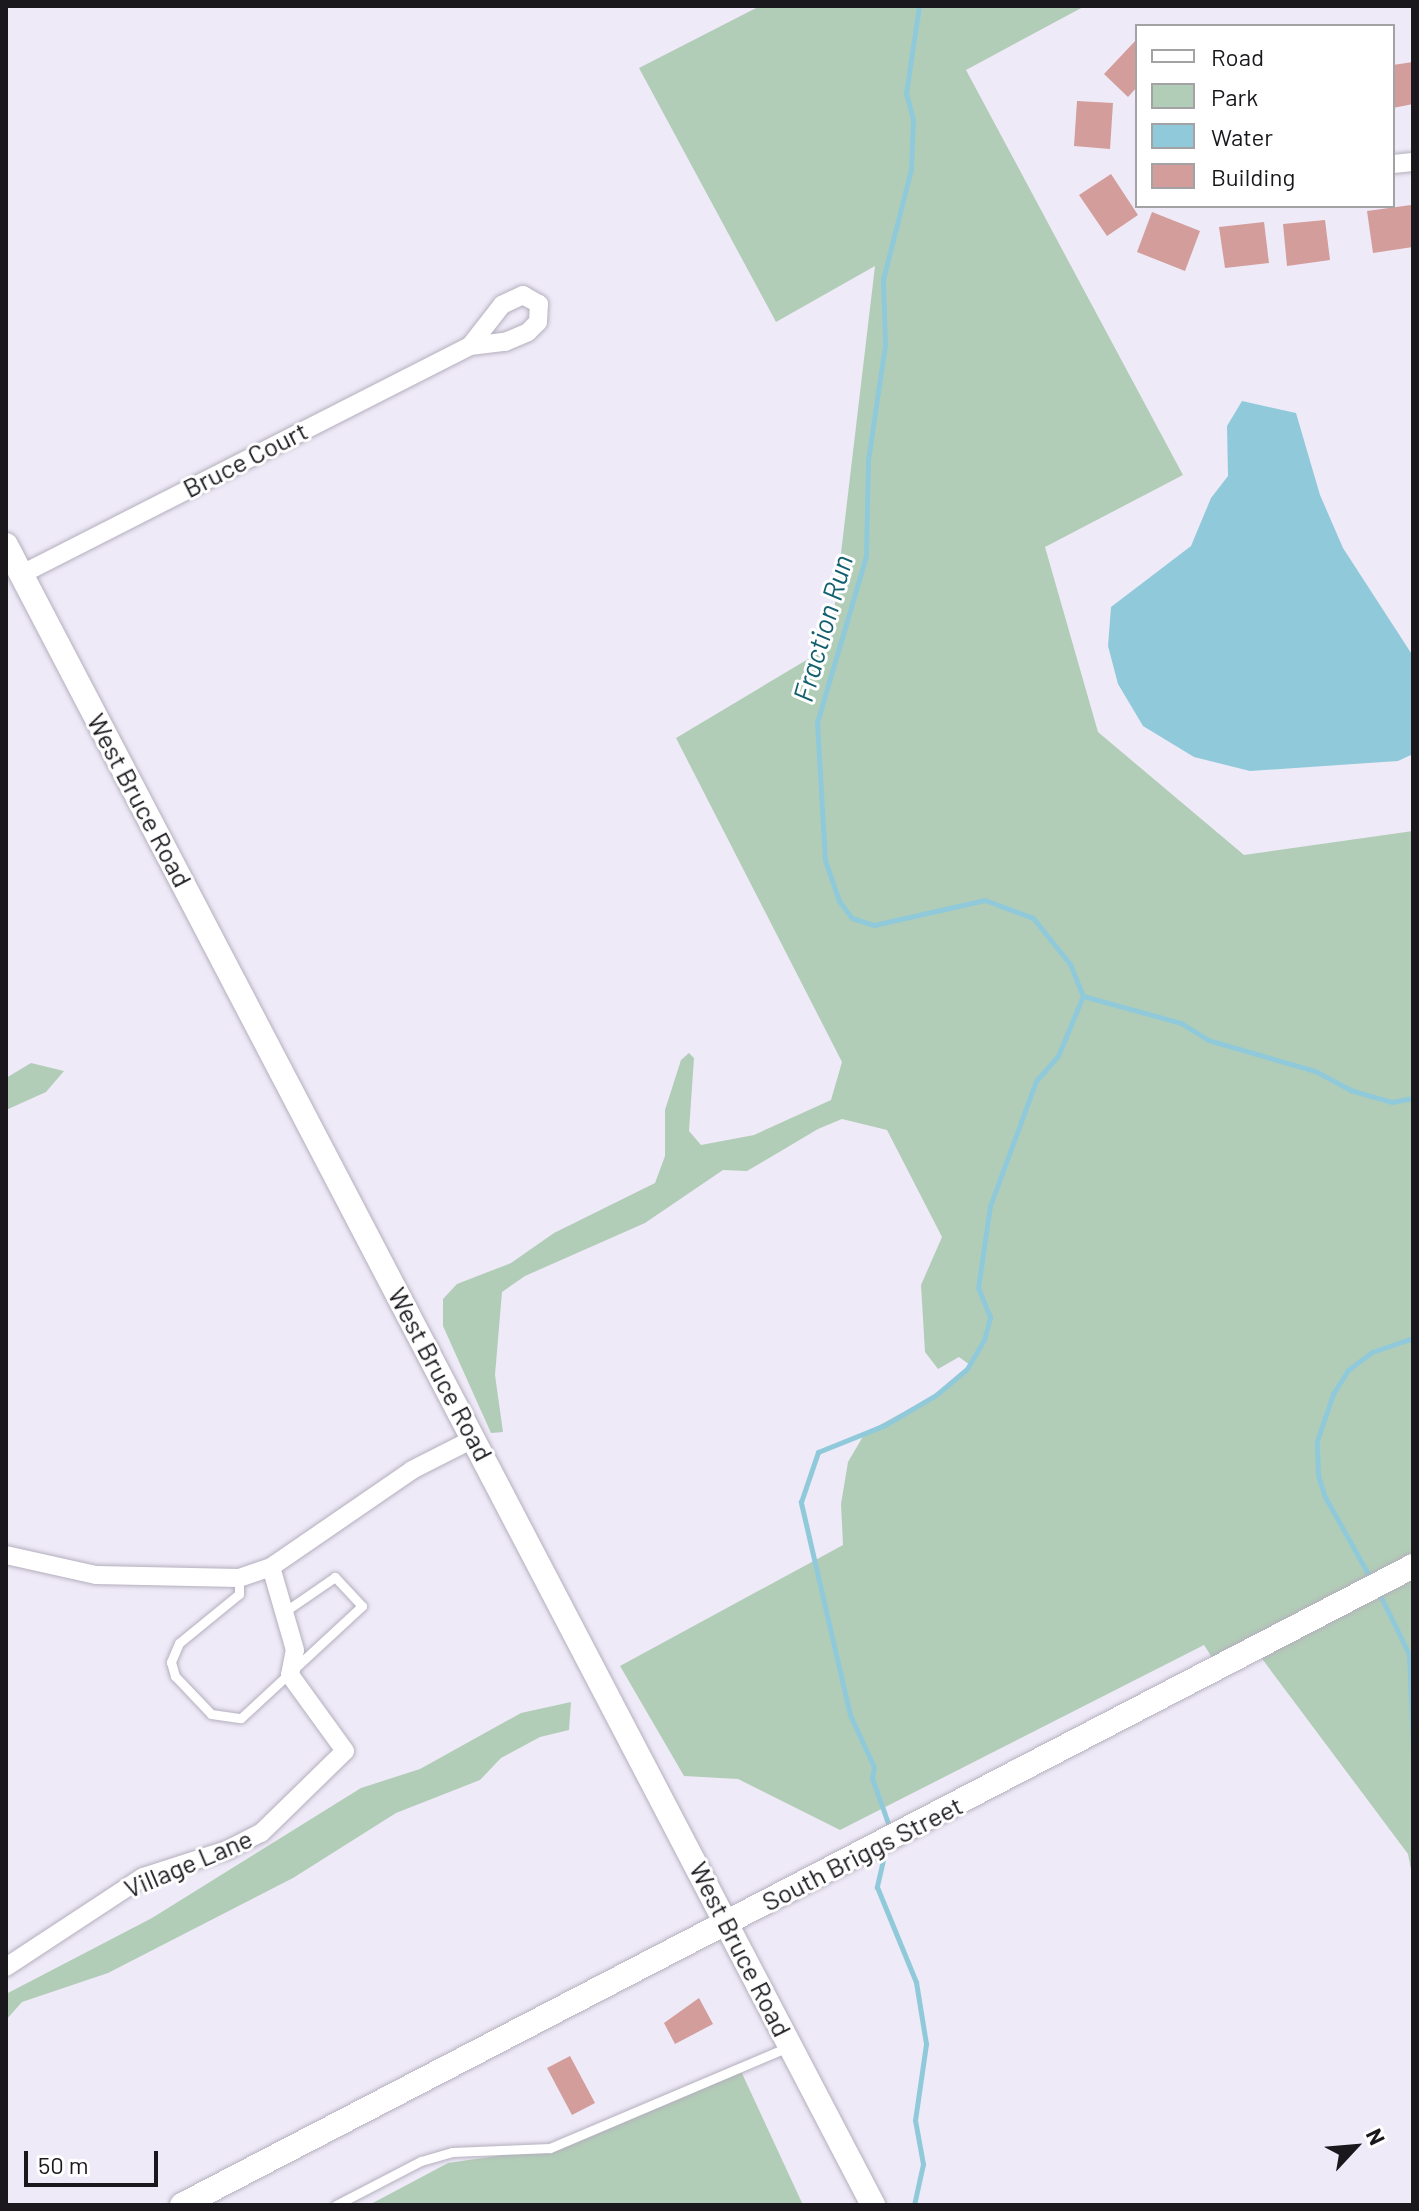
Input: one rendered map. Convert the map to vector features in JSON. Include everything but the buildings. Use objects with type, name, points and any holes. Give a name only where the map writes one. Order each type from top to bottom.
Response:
[{"type":"street","name":"Bruce Court","points":[[22,574],[470,346]]},
{"type":"street","name":"West Bruce Road","points":[[6,545],[873,2205]]},
{"type":"street","points":[[6,1555],[96,1575],[239,1578],[271,1567],[412,1470],[475,1438]]},
{"type":"street","name":"South Briggs Street","points":[[182,2205],[1413,1566]]},
{"type":"street","points":[[271,1567],[295,1650],[290,1675]]},
{"type":"street","name":"Village Lane","points":[[6,1967],[143,1877],[227,1850],[261,1833],[331,1769],[345,1751],[290,1675]]},
{"type":"lane","points":[[239,1578],[239,1594],[179,1643],[171,1662],[175,1676],[211,1714],[227,1720],[241,1718],[362,1606],[335,1577],[284,1612]]},
{"type":"lane","points":[[336,2205],[452,2152],[550,2148],[791,2046]]},
{"type":"green space","points":[[760,6],[1085,6],[966,70],[1183,475],[1045,547],[1098,732],[1244,855],[1413,831],[1413,1880],[1408,1854],[1254,1648],[1218,1667],[1204,1645],[840,1830],[738,1779],[684,1776],[620,1666],[843,1545],[841,1504],[848,1462],[865,1433],[935,1395],[970,1365],[959,1357],[938,1369],[925,1352],[921,1285],[942,1237],[887,1130],[842,1119],[818,1129],[747,1171],[723,1170],[645,1223],[525,1276],[502,1292],[495,1375],[503,1432],[491,1433],[443,1326],[443,1299],[457,1284],[511,1263],[554,1233],[655,1183],[665,1156],[665,1110],[681,1060],[689,1053],[694,1058],[689,1131],[701,1145],[754,1135],[831,1100],[842,1062],[676,738],[830,646],[875,266],[776,322],[639,68]]},
{"type":"green space","points":[[31,1063],[64,1071],[46,1092],[6,1110],[6,1078]]},
{"type":"green space","points":[[571,1702],[569,1730],[540,1737],[501,1758],[480,1780],[396,1813],[293,1878],[108,1973],[22,2002],[6,2020],[6,1994],[152,1918],[361,1788],[420,1769],[521,1713]]},
{"type":"green space","points":[[740,2069],[803,2205],[369,2205],[448,2163],[550,2148]]},
{"type":"water","points":[[1242,401],[1296,413],[1320,495],[1343,548],[1413,656],[1413,754],[1398,761],[1250,771],[1194,757],[1143,726],[1118,684],[1108,646],[1111,607],[1191,546],[1211,498],[1228,476],[1227,426]]},
{"type":"waterway","name":"Fraction Run","points":[[919,6],[906,93],[913,120],[911,169],[883,280],[885,345],[868,460],[866,556],[817,722],[825,860],[839,901],[852,918],[874,925],[985,900],[1033,918],[1070,964],[1083,996]]},
{"type":"waterway","name":"Fraction Run","points":[[1083,996],[1181,1023],[1208,1040],[1315,1071],[1350,1090],[1392,1102],[1413,1098]]},
{"type":"waterway","points":[[889,1826],[872,1778],[874,1767],[850,1715],[801,1502],[818,1452],[885,1425],[936,1395],[967,1369],[984,1340],[990,1317],[978,1288],[990,1206],[1036,1081],[1058,1056],[1083,996]]},
{"type":"waterway","name":"Fraction Run","points":[[1371,1579],[1325,1497],[1318,1475],[1317,1441],[1333,1394],[1348,1370],[1372,1352],[1413,1338]]},
{"type":"waterway","name":"Fraction Run","points":[[1378,1591],[1409,1654],[1413,1750]]},
{"type":"waterway","points":[[883,1860],[877,1887],[916,1982],[926,2044],[915,2120],[923,2164],[914,2205]]}]
